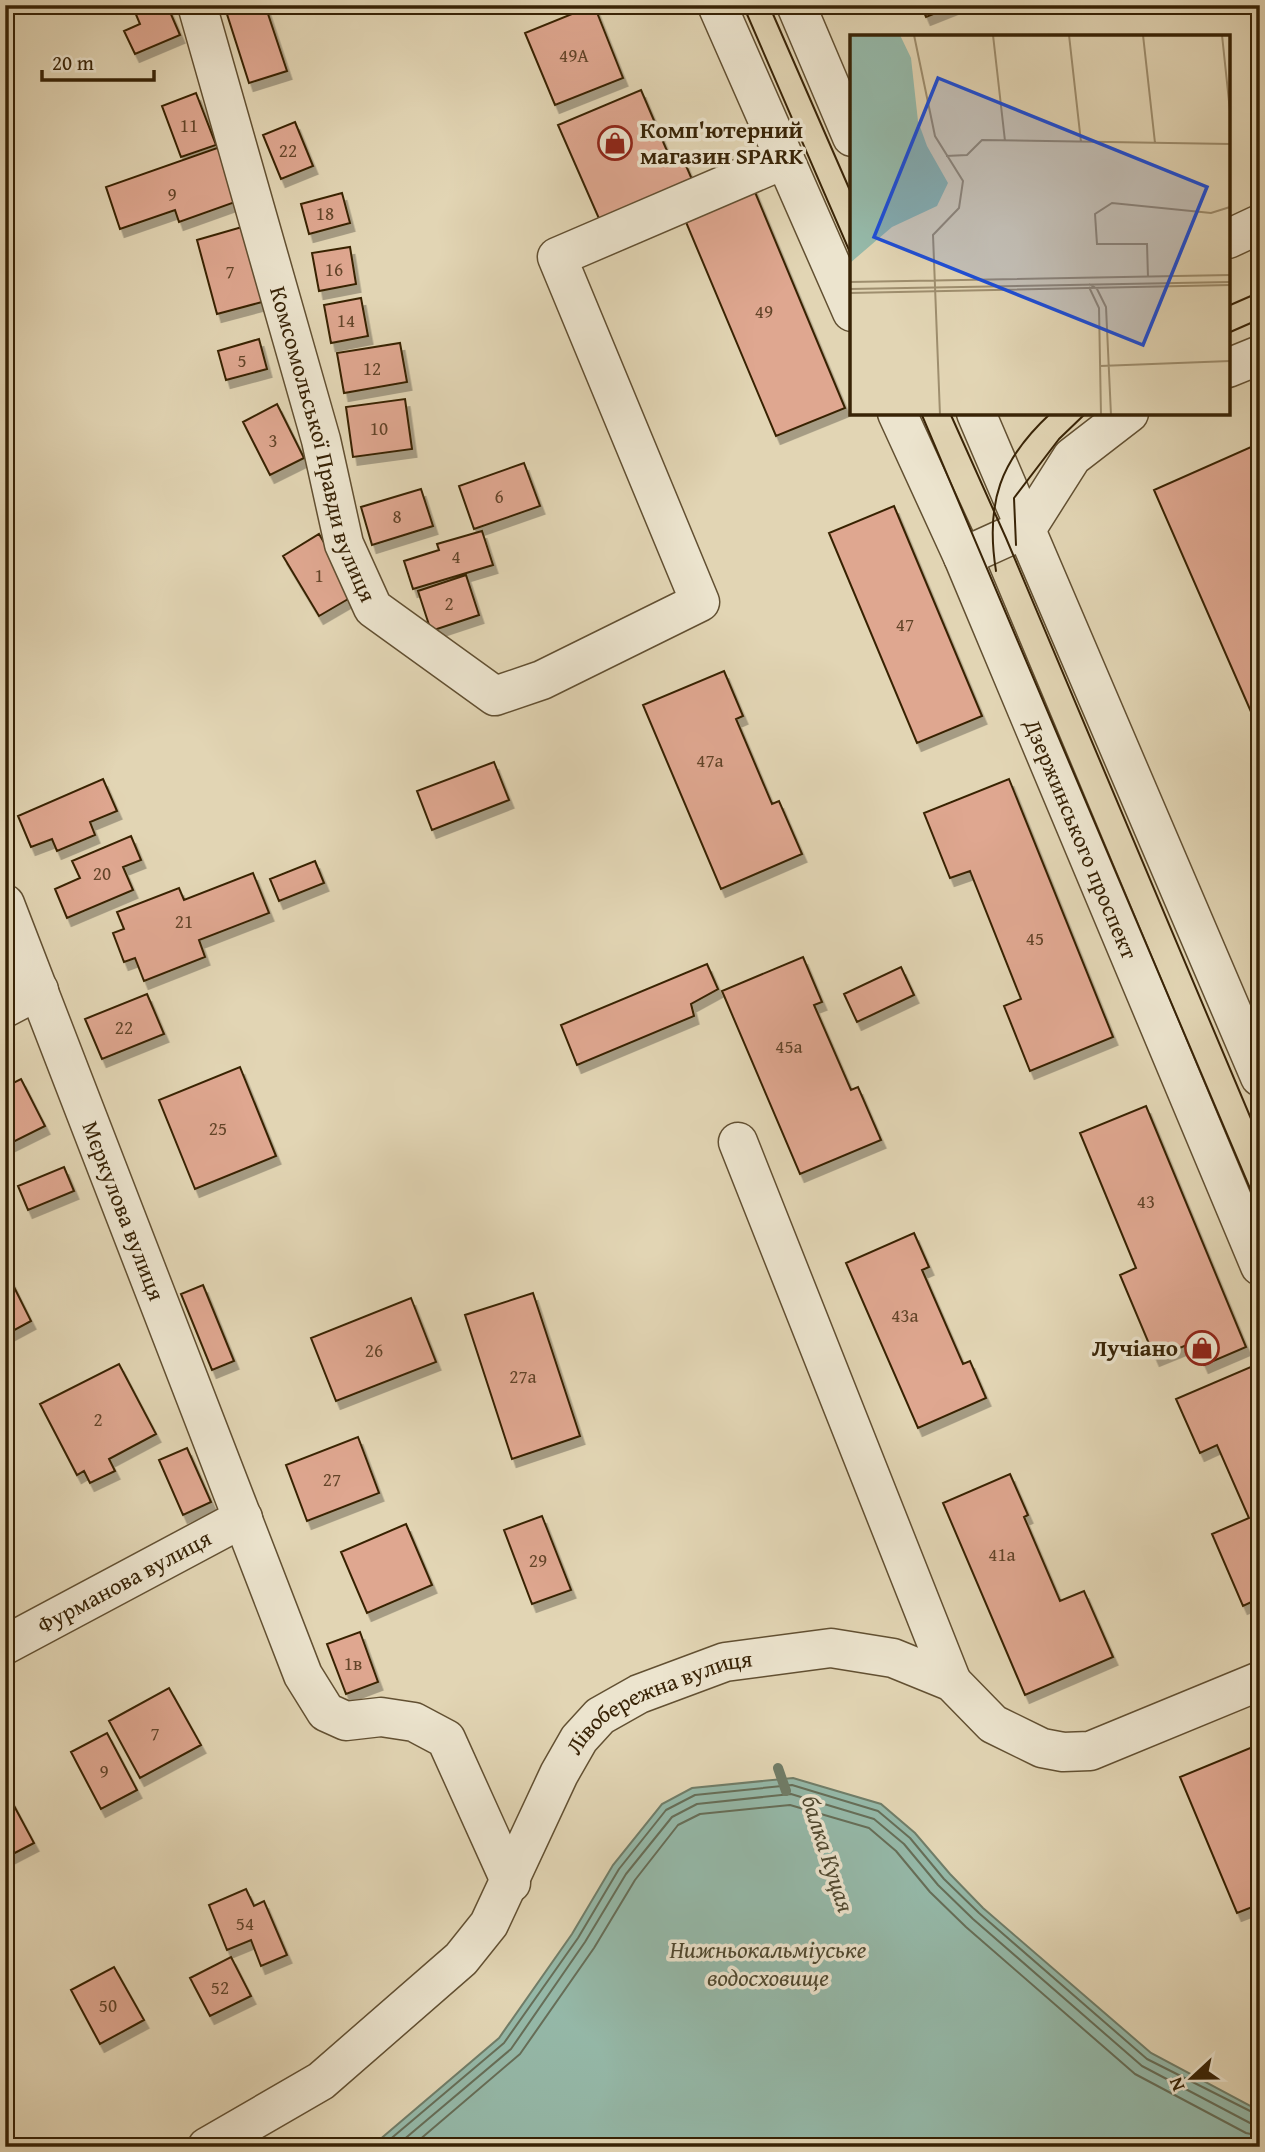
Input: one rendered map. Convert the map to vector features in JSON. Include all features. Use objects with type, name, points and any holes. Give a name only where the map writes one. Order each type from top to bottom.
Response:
[{"type":"street","name":"Комсомольської Правди вулиця","points":[[197,5],[318,426],[344,544],[373,608],[495,696],[542,680],[701,602],[557,257],[783,160]]},
{"type":"street","points":[[716,5],[850,308]]},
{"type":"street","points":[[796,5],[850,132]]},
{"type":"street","points":[[1230,238],[1260,224]]},
{"type":"street","points":[[1230,367],[1260,355]]},
{"type":"street","name":"Дзержинського проспект","points":[[898,415],[963,557],[1260,1266]]},
{"type":"street","points":[[977,415],[1260,1077]]},
{"type":"street","points":[[963,557],[1027,528],[1072,457],[1126,415]]},
{"type":"street","name":"Мєркулова вулиця","points":[[5,904],[303,1675],[326,1712],[346,1721],[381,1717],[414,1722],[446,1739],[511,1883]]},
{"type":"street","points":[[5,1008],[38,990]]},
{"type":"street","points":[[738,1142],[952,1682]]},
{"type":"street","name":"Фурманова вулиця","points":[[5,1646],[243,1518]]},
{"type":"street","name":"Лівобережна вулиця","points":[[206,2147],[321,2081],[461,1959],[489,1924],[511,1883],[559,1774],[579,1740],[600,1716],[639,1694],[725,1661],[831,1648],[892,1658],[952,1682],[993,1724],[1041,1748],[1063,1752],[1090,1751],[1260,1681]]},
{"type":"water","name":"Нижньокальміуське водосховище","points":[[793,1778],[881,1804],[915,1833],[983,1908],[1151,2053],[1260,2111],[1260,2147],[371,2147],[499,2038],[572,1934],[613,1865],[662,1804],[692,1788]]},
{"type":"building","points":[[132,5],[167,5],[180,35],[135,54],[124,31],[140,24]]},
{"type":"building","points":[[243,5],[265,5],[287,71],[249,83],[226,11]]},
{"type":"building","points":[[594,5],[623,78],[555,105],[525,33]]},
{"type":"building","points":[[921,5],[956,5],[926,17]]},
{"type":"building","name":"Комп'ютерний магазин SPARK","points":[[641,90],[673,165],[684,161],[697,191],[604,230],[558,125]]},
{"type":"building","points":[[196,93],[216,145],[181,157],[162,106]]},
{"type":"building","points":[[295,122],[313,166],[281,179],[263,135]]},
{"type":"building","points":[[220,147],[238,201],[179,222],[175,210],[120,229],[106,187]]},
{"type":"building","points":[[752,185],[845,408],[776,436],[683,215]]},
{"type":"building","points":[[342,193],[350,223],[309,234],[301,204]]},
{"type":"building","points":[[242,227],[262,302],[217,314],[197,240]]},
{"type":"building","points":[[350,247],[356,284],[319,291],[312,253]]},
{"type":"building","points":[[361,298],[368,336],[331,343],[324,305]]},
{"type":"building","points":[[259,339],[267,369],[226,380],[218,351]]},
{"type":"building","points":[[400,343],[407,382],[344,393],[337,353]]},
{"type":"building","points":[[405,399],[412,449],[353,457],[346,407]]},
{"type":"building","points":[[277,404],[304,458],[270,475],[243,422]]},
{"type":"building","points":[[1260,443],[1260,539],[1254,541],[1260,555],[1259,730],[1154,490]]},
{"type":"building","points":[[524,463],[540,506],[474,529],[459,486]]},
{"type":"building","points":[[421,489],[433,526],[372,545],[361,507]]},
{"type":"building","points":[[894,506],[982,716],[917,743],[829,533]]},
{"type":"building","points":[[482,531],[493,565],[413,589],[404,561],[439,550],[437,544]]},
{"type":"building","points":[[319,534],[355,595],[319,616],[283,556]]},
{"type":"building","points":[[466,575],[479,615],[431,631],[418,591]]},
{"type":"building","points":[[724,671],[743,716],[736,719],[772,804],[779,801],[802,854],[721,889],[643,705]]},
{"type":"building","points":[[494,762],[509,800],[432,830],[417,791]]},
{"type":"building","points":[[103,779],[117,811],[90,822],[95,835],[57,851],[52,839],[31,847],[18,816]]},
{"type":"building","points":[[1009,779],[1113,1037],[1030,1071],[1004,1006],[1021,999],[970,871],[950,878],[924,813]]},
{"type":"building","points":[[131,836],[141,860],[123,867],[133,890],[67,918],[55,889],[80,878],[72,861]]},
{"type":"building","points":[[315,861],[324,883],[279,901],[270,879]]},
{"type":"building","points":[[253,873],[269,913],[199,940],[205,957],[144,981],[135,958],[124,962],[113,933],[124,929],[117,912],[179,888],[184,900]]},
{"type":"building","points":[[803,957],[822,1002],[814,1005],[851,1090],[858,1087],[881,1140],[800,1174],[722,991]]},
{"type":"building","points":[[707,964],[718,989],[691,1004],[694,1016],[577,1065],[561,1025]]},
{"type":"building","points":[[901,967],[914,995],[857,1022],[844,994]]},
{"type":"building","points":[[147,994],[164,1034],[102,1059],[85,1019]]},
{"type":"building","points":[[240,1067],[276,1156],[195,1189],[159,1100]]},
{"type":"building","points":[[21,1079],[45,1126],[5,1146],[5,1087]]},
{"type":"building","points":[[1146,1106],[1246,1347],[1204,1365],[1194,1342],[1155,1358],[1120,1275],[1136,1268],[1080,1133]]},
{"type":"building","points":[[64,1167],[74,1191],[28,1210],[18,1186]]},
{"type":"building","points":[[914,1233],[929,1267],[922,1270],[963,1364],[970,1361],[986,1398],[918,1428],[846,1263]]},
{"type":"building","points":[[5,1269],[31,1321],[9,1333],[5,1326]]},
{"type":"building","points":[[203,1285],[234,1361],[212,1370],[181,1294]]},
{"type":"building","points":[[533,1293],[580,1436],[512,1459],[465,1315]]},
{"type":"building","points":[[411,1298],[436,1362],[336,1401],[311,1338]]},
{"type":"building","points":[[119,1364],[156,1434],[109,1459],[115,1471],[90,1483],[84,1471],[77,1475],[40,1404]]},
{"type":"building","points":[[1253,1366],[1260,1382],[1260,1598],[1243,1606],[1212,1534],[1249,1518],[1217,1445],[1200,1453],[1176,1399]]},
{"type":"building","points":[[358,1437],[379,1493],[307,1521],[286,1465]]},
{"type":"building","points":[[187,1448],[211,1502],[183,1515],[159,1460]]},
{"type":"building","points":[[1010,1474],[1028,1515],[1024,1517],[1060,1601],[1084,1591],[1113,1657],[1025,1695],[943,1503]]},
{"type":"building","points":[[542,1516],[571,1590],[532,1604],[504,1530]]},
{"type":"building","points":[[406,1524],[432,1585],[367,1613],[341,1552]]},
{"type":"building","points":[[360,1632],[378,1682],[346,1694],[327,1644]]},
{"type":"building","points":[[169,1688],[201,1745],[140,1778],[109,1721]]},
{"type":"building","points":[[107,1733],[137,1790],[101,1809],[71,1752]]},
{"type":"building","points":[[1260,1744],[1260,1904],[1237,1913],[1180,1777]]},
{"type":"building","points":[[5,1789],[34,1843],[5,1858]]},
{"type":"building","points":[[246,1889],[254,1906],[264,1901],[287,1955],[261,1966],[251,1940],[227,1950],[209,1905]]},
{"type":"building","points":[[231,1957],[251,1996],[210,2016],[190,1978]]},
{"type":"building","points":[[114,1967],[144,2020],[100,2044],[71,1990]]},
{"type":"waterway","name":"балка Куцая","points":[[778,1768],[786,1791]]},
{"type":"tram line","points":[[743,5],[850,252]]},
{"type":"tram line","points":[[769,5],[850,190]]},
{"type":"tram line","points":[[1230,305],[1260,292]]},
{"type":"tram line","points":[[1230,332],[1260,319]]},
{"type":"tram line","points":[[922,415],[1260,1212]]},
{"type":"tram line","points":[[951,415],[1006,538],[1260,1140]]},
{"type":"tram line","points":[[996,571],[993,524],[1000,484],[1019,448],[1049,415]]},
{"type":"tram line","points":[[1016,545],[1014,498],[1059,439],[1084,415]]},
{"type":"place","name":"Комп'ютерний магазин SPARK","points":[[615,143]]},
{"type":"place","name":"Лучіано","points":[[1202,1348]]}]
